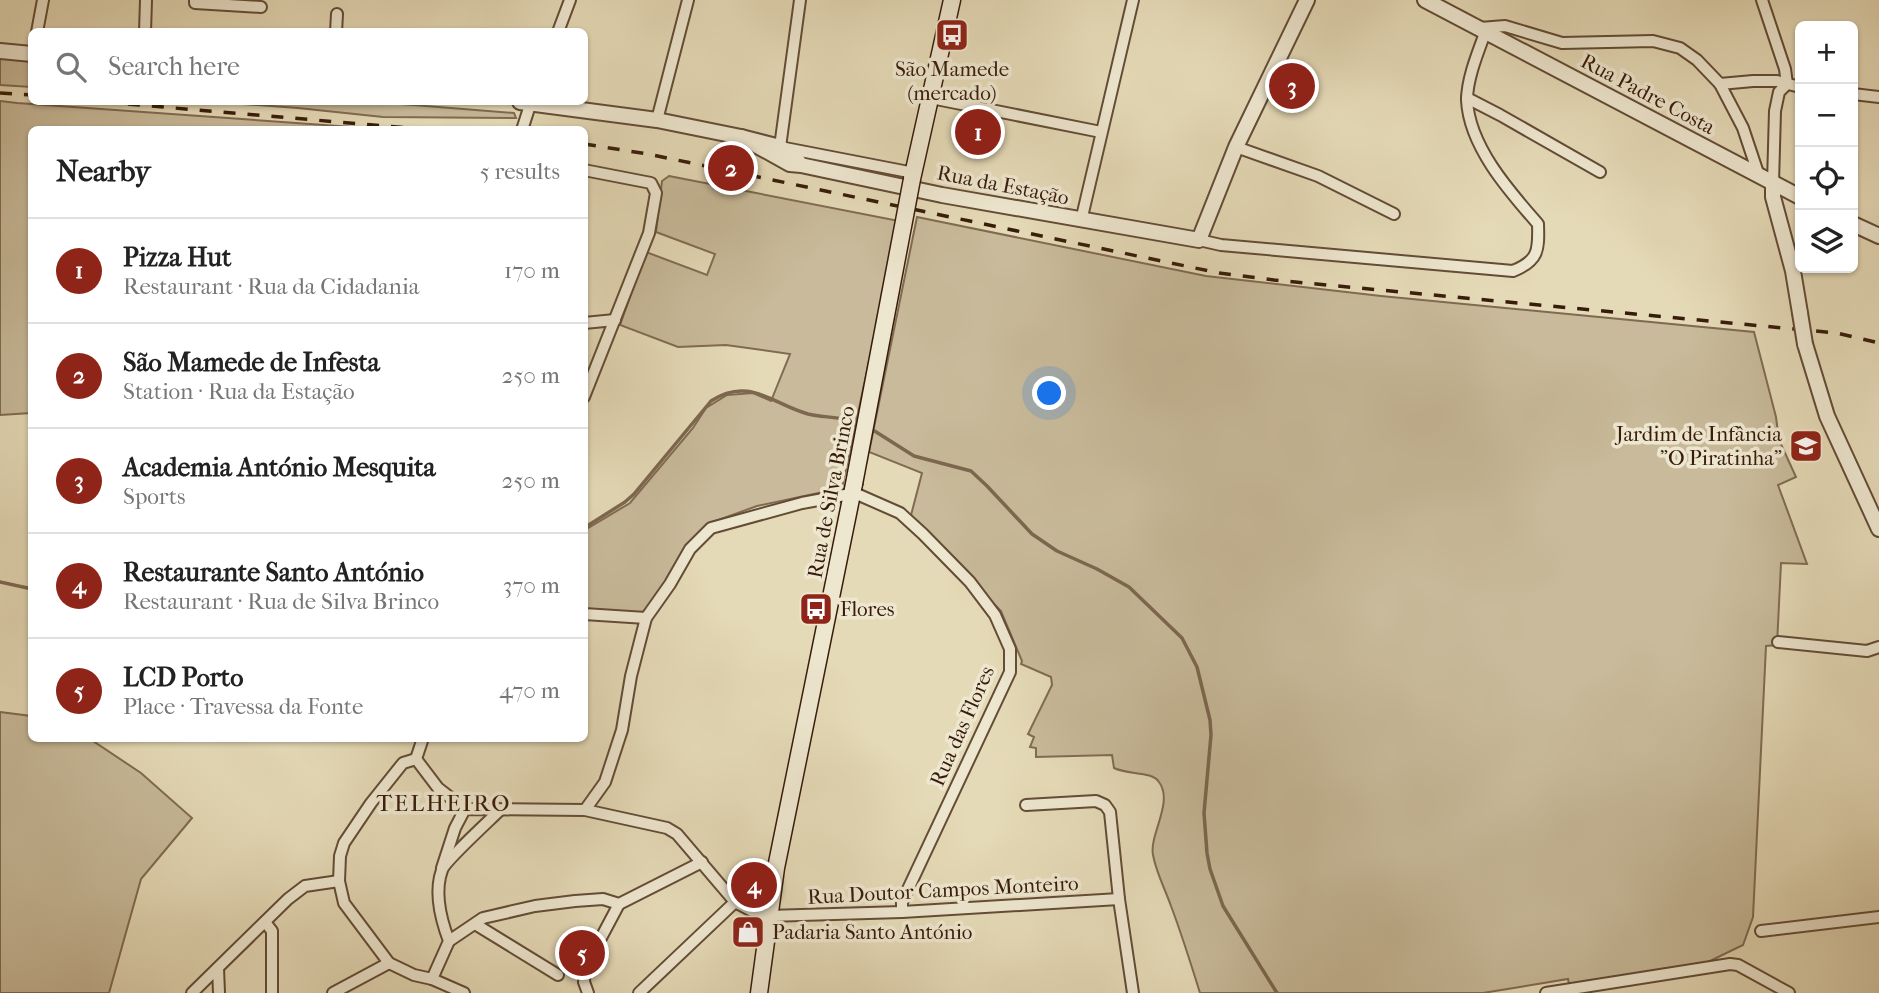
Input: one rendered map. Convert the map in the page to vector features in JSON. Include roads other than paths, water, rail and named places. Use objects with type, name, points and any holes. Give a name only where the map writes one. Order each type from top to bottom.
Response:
[{"type":"main road","name":"Rua de Silva Brinco","points":[[759,993],[776,867],[913,176],[952,0]]},
{"type":"street","points":[[38,28],[43,0]]},
{"type":"street","points":[[145,28],[146,0]]},
{"type":"street","points":[[195,0],[195,3],[261,7]]},
{"type":"street","points":[[560,28],[570,0]]},
{"type":"street","points":[[657,120],[688,0]]},
{"type":"street","points":[[780,147],[800,0]]},
{"type":"street","points":[[1081,221],[1133,0]]},
{"type":"street","points":[[1307,0],[1236,147],[1199,240],[1221,245],[1513,271],[1528,265],[1537,251],[1538,224],[1519,203],[1484,154],[1472,128],[1467,98],[1481,31],[1505,26],[1562,43],[1653,41],[1680,48],[1697,60],[1720,84],[1743,128],[1759,176]]},
{"type":"street","name":"Rua Padre Costa","points":[[1425,0],[1795,194]]},
{"type":"street","points":[[1762,0],[1785,69],[1787,84]]},
{"type":"street","points":[[336,28],[337,14]]},
{"type":"street","points":[[0,51],[28,54]]},
{"type":"street","points":[[1720,84],[1753,80],[1777,81],[1795,86]]},
{"type":"street","points":[[1787,84],[1779,92],[1775,111],[1773,197],[1793,271],[1805,344],[1827,416],[1879,529]]},
{"type":"street","points":[[1858,95],[1879,97]]},
{"type":"street","points":[[930,98],[1101,132]]},
{"type":"street","points":[[1467,98],[1600,172]]},
{"type":"street","points":[[523,126],[526,105]]},
{"type":"street","name":"Rua da Estação","points":[[549,105],[657,120],[913,176]]},
{"type":"street","name":"Rua da Estação","points":[[741,137],[790,164],[1081,221],[1199,240]]},
{"type":"street","name":"Rua da Estação","points":[[780,147],[801,165]]},
{"type":"street","points":[[1236,147],[1318,176],[1394,214]]},
{"type":"street","points":[[588,171],[651,183],[656,193],[649,233],[588,387]]},
{"type":"street","points":[[1780,220],[1795,201]]},
{"type":"street","points":[[1858,226],[1879,236]]},
{"type":"street","points":[[588,323],[615,320]]},
{"type":"street","points":[[585,810],[605,782],[622,730],[631,676],[646,618],[690,549],[711,528],[853,489]]},
{"type":"street","name":"Rua das Flores","points":[[853,489],[859,495],[900,513],[923,534],[982,597],[995,615],[1010,649],[1010,672],[902,902],[902,912]]},
{"type":"street","points":[[588,614],[646,618]]},
{"type":"street","points":[[1778,642],[1867,651],[1879,647]]},
{"type":"street","points":[[416,759],[421,742]]},
{"type":"street","points":[[416,759],[438,788],[465,809],[585,810],[667,828],[677,834],[735,902],[768,916]]},
{"type":"street","points":[[416,759],[403,763],[371,803],[344,844],[340,856],[339,881],[344,903],[389,963],[464,993]]},
{"type":"street","points":[[1026,805],[1096,801],[1105,805],[1110,812],[1133,993]]},
{"type":"street","points":[[449,941],[438,894],[442,868],[454,828],[465,809]]},
{"type":"street","points":[[442,868],[500,810]]},
{"type":"street","points":[[588,993],[583,973],[619,904],[702,862]]},
{"type":"street","points":[[192,993],[288,899],[305,886],[339,881]]},
{"type":"street","points":[[432,979],[449,941],[482,918],[535,906],[575,901],[603,899],[619,904]]},
{"type":"street","name":"Rua Doutor Campos Monteiro","points":[[768,916],[902,912],[1119,899]]},
{"type":"street","points":[[639,993],[735,902]]},
{"type":"street","points":[[1760,931],[1879,917]]},
{"type":"street","points":[[265,922],[272,931],[272,993]]},
{"type":"street","points":[[475,923],[558,975]]},
{"type":"street","points":[[332,993],[389,963]]},
{"type":"street","points":[[1550,993],[1730,964],[1738,965],[1789,993]]},
{"type":"street","points":[[218,968],[219,993]]},
{"type":"waterway","points":[[588,525],[634,494],[711,401],[725,394],[749,391],[808,414],[856,423]]},
{"type":"waterway","points":[[873,430],[914,456],[971,471],[1032,534],[1057,551],[1129,587],[1182,638],[1197,667],[1210,720],[1204,813],[1210,869],[1223,906],[1277,993]]},
{"type":"waterway","points":[[0,582],[28,588]]},
{"type":"railway","points":[[0,93],[28,95]]},
{"type":"railway","points":[[139,105],[385,126]]},
{"type":"railway","points":[[588,145],[648,154],[1219,273],[1837,333],[1879,343]]},
{"type":"place","name":"São Mamede (mercado)","points":[[952,35]]},
{"type":"place","name":"Academia António Mesquita","points":[[1292,86]]},
{"type":"place","name":"Pizza Hut","points":[[978,132]]},
{"type":"place","name":"São Mamede de Infesta","points":[[731,168]]},
{"type":"place","name":"Jardim de Infância \"O Piratinha\"","points":[[1806,446]]},
{"type":"place","name":"Flores","points":[[816,609]]},
{"type":"place","name":"Restaurante Santo António","points":[[754,885]]},
{"type":"place","name":"Padaria Santo António","points":[[748,932]]},
{"type":"place","name":"LCD Porto","points":[[582,953]]},
{"type":"district","name":"TELHEIRO","points":[[444,803]]}]
